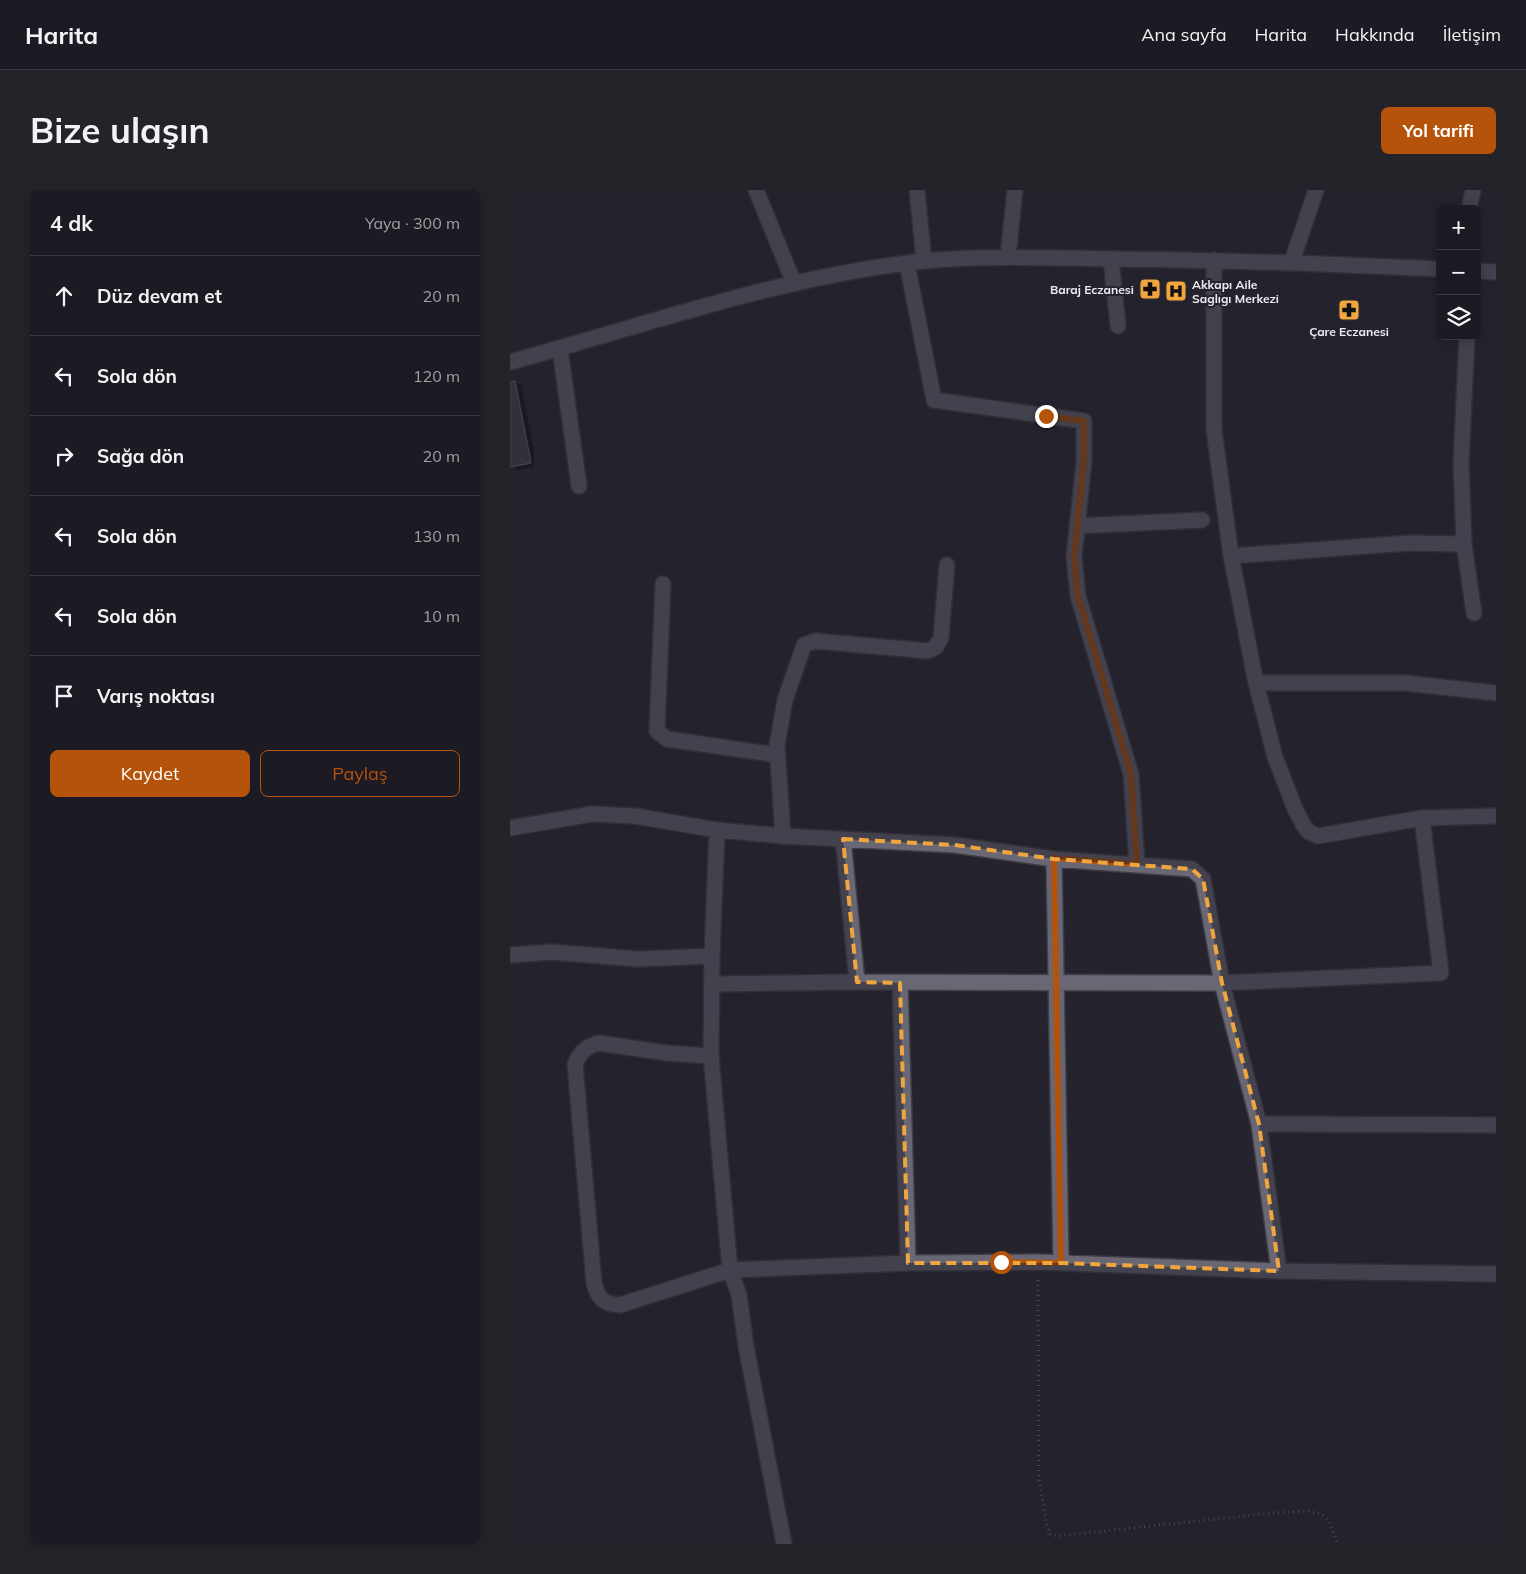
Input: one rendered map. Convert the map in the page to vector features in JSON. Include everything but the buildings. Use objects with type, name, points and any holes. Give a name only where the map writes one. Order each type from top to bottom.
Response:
[{"type":"street","points":[[756,190],[794,283]]},
{"type":"street","points":[[917,190],[924,261]]},
{"type":"street","points":[[1008,258],[1015,190]]},
{"type":"street","points":[[1292,262],[1316,190]]},
{"type":"street","points":[[1470,205],[1473,190]]},
{"type":"street","points":[[510,362],[794,283],[924,261],[1008,258],[1214,260],[1436,269]]},
{"type":"street","points":[[1111,259],[1118,326]]},
{"type":"street","points":[[1214,260],[1214,430],[1231,556],[1256,682],[1275,757],[1295,809],[1309,832],[1318,836],[1422,818],[1496,816]]},
{"type":"street","points":[[907,264],[934,400],[1084,421],[1084,460],[1074,557],[1078,596],[1131,774],[1137,864]]},
{"type":"street","points":[[1481,271],[1496,272]]},
{"type":"street","points":[[1467,340],[1461,463],[1464,544],[1474,613]]},
{"type":"street","points":[[560,348],[580,486]]},
{"type":"street","points":[[1077,526],[1202,520]]},
{"type":"street","points":[[1231,556],[1409,543],[1464,544]]},
{"type":"street","points":[[783,836],[778,745],[786,700],[804,645],[815,642],[928,651],[936,647],[941,638],[948,565]]},
{"type":"street","points":[[663,584],[657,731],[667,739],[778,755]]},
{"type":"street","points":[[1256,682],[1405,683],[1496,693]]},
{"type":"street","points":[[510,828],[592,814],[635,816],[717,830],[843,840],[955,845],[1054,858],[1192,869],[1203,879],[1222,983],[1259,1124],[1279,1271]]},
{"type":"street","points":[[714,984],[857,982],[1222,983],[1440,973],[1422,818]]},
{"type":"street","points":[[717,830],[712,956],[714,984],[711,1056],[730,1270],[739,1295],[746,1346],[784,1544]]},
{"type":"street","points":[[843,840],[857,982]]},
{"type":"street","points":[[1054,858],[1061,1263]]},
{"type":"street","points":[[510,955],[551,952],[638,959],[712,956]]},
{"type":"street","points":[[900,983],[908,1263]]},
{"type":"street","points":[[711,1056],[667,1053],[598,1043],[588,1047],[578,1055],[574,1074],[594,1283],[597,1296],[607,1304],[620,1305],[730,1270],[908,1263],[1038,1262],[1279,1271],[1496,1274]]},
{"type":"street","points":[[1259,1124],[1496,1125]]},
{"type":"path","points":[[1038,1262],[1039,1478],[1046,1522],[1050,1534],[1058,1536],[1272,1513],[1308,1511],[1321,1514],[1329,1521],[1338,1544]]},
{"type":"highlighted area","points":[[843,839],[955,845],[1054,859],[1192,869],[1203,879],[1222,983],[1259,1124],[1279,1271],[1061,1263],[908,1263],[900,983],[857,982]]},
{"type":"place","name":"Baraj Eczanesi","points":[[1150,289]]},
{"type":"place","name":"Akkapı Aile Saglıgı Merkezi","points":[[1176,291]]},
{"type":"place","name":"Çare Eczanesi","points":[[1349,310]]},
{"type":"route","points":[[1001,1262],[1061,1263],[1054,858],[1137,864],[1131,774],[1100,673],[1088,624],[1078,596],[1074,557],[1084,460],[1084,421],[1046,416]]}]
